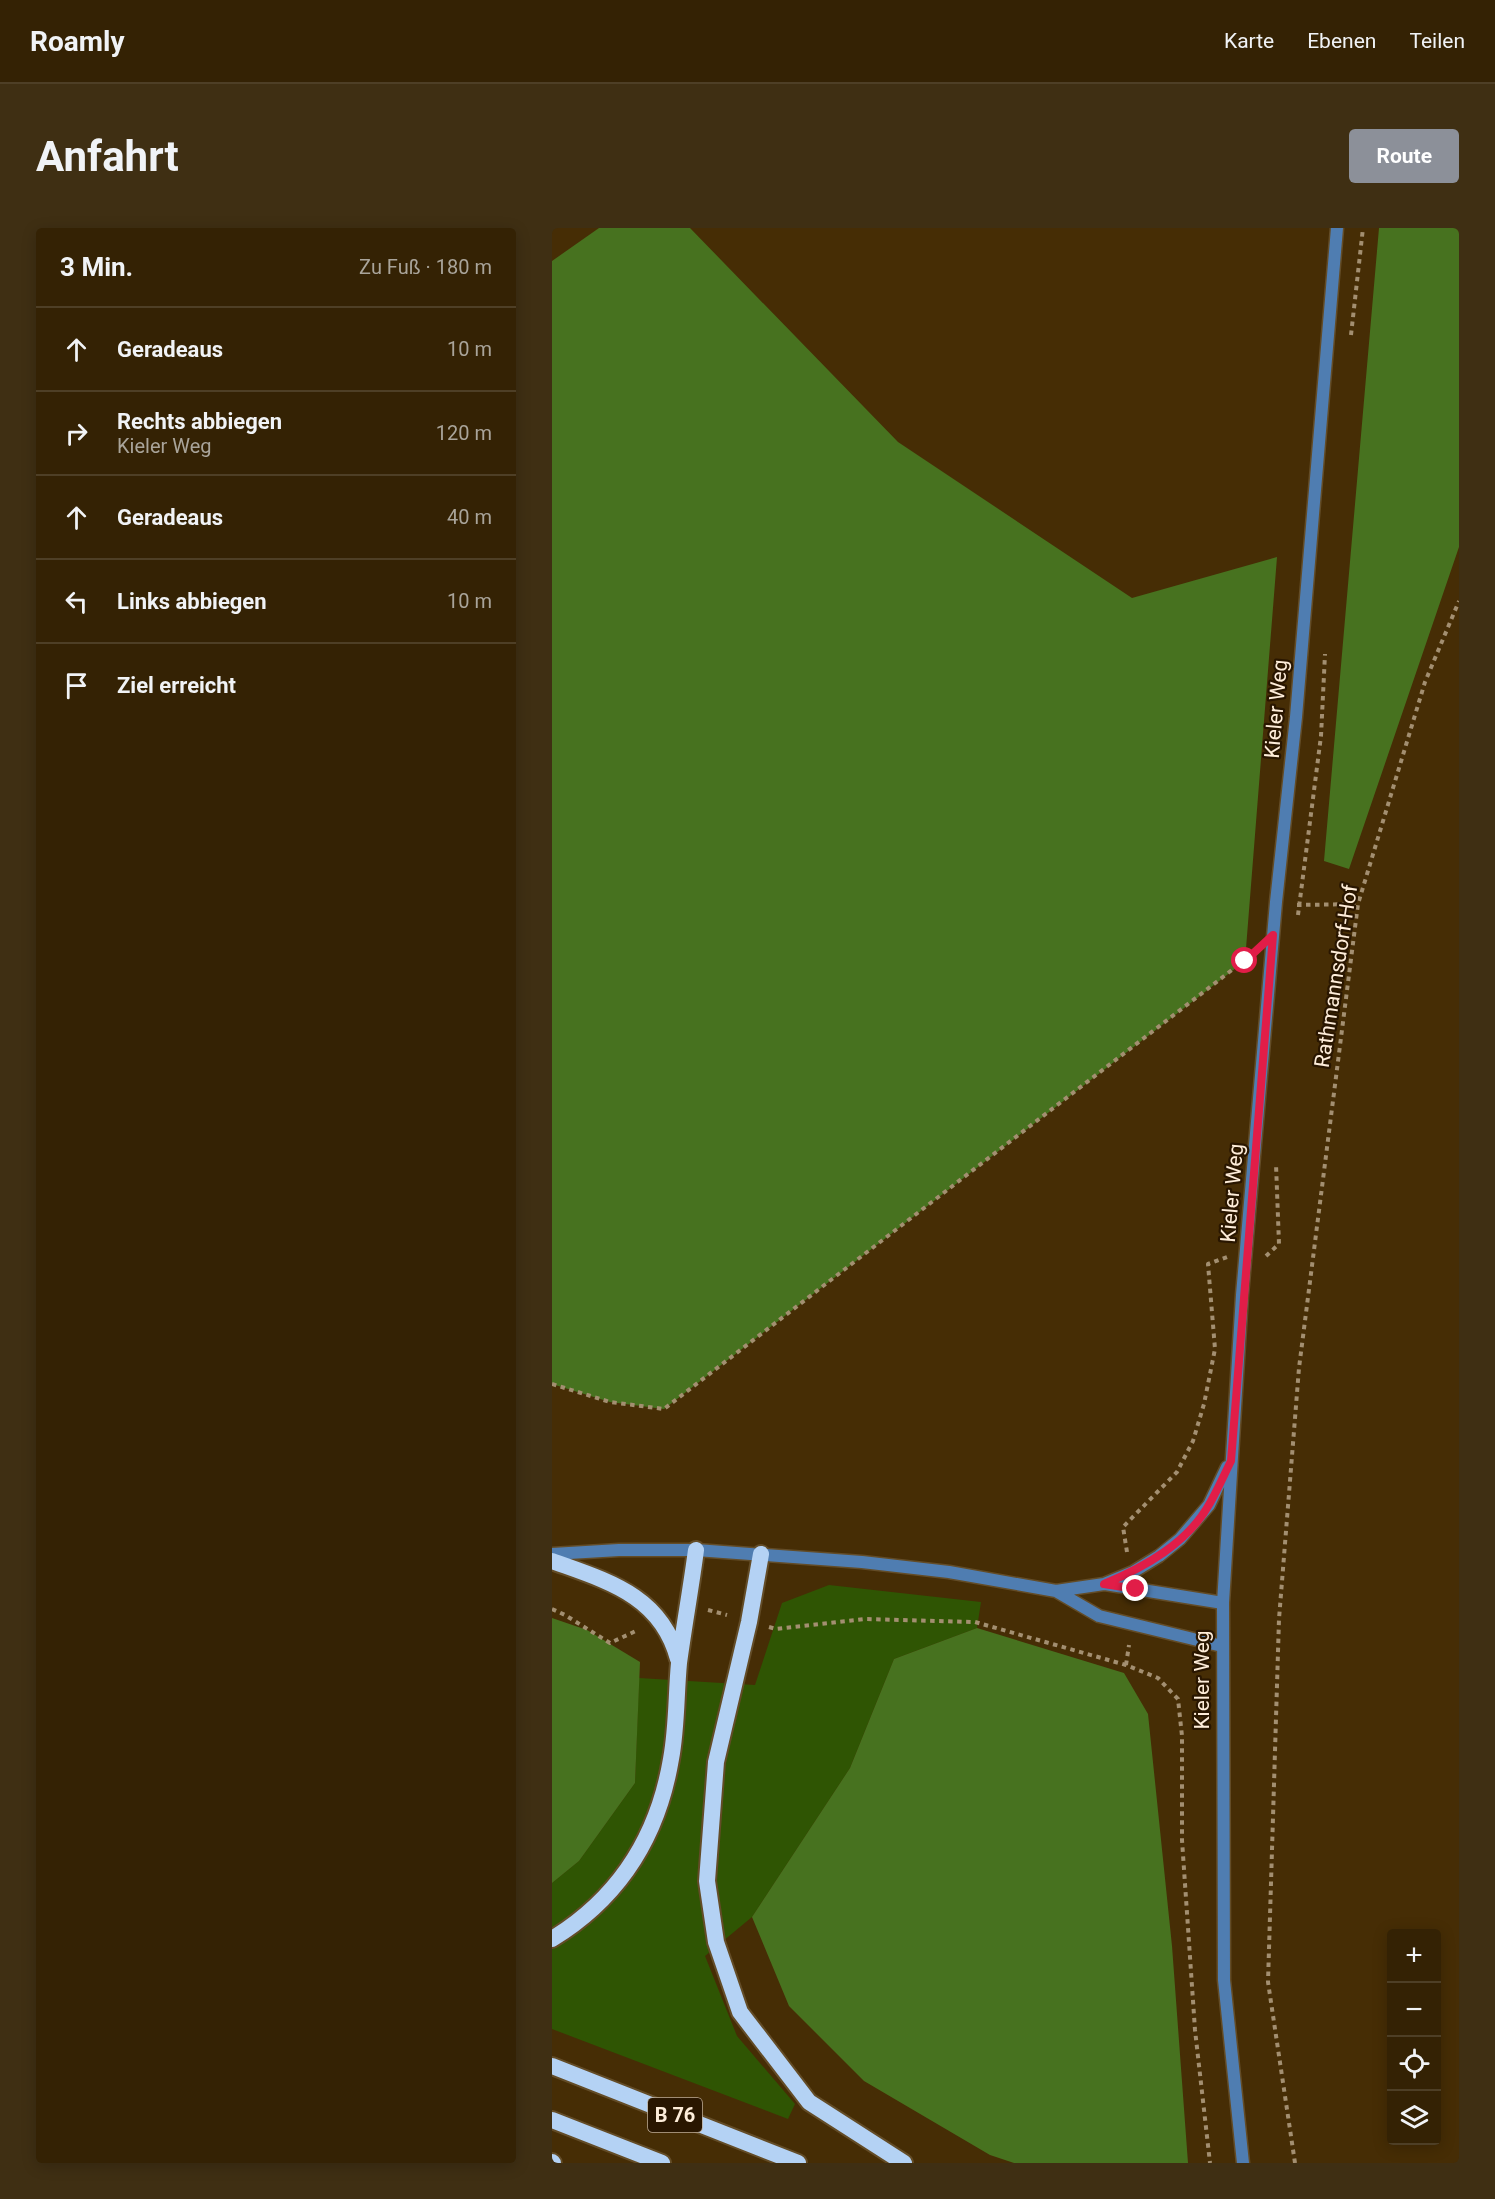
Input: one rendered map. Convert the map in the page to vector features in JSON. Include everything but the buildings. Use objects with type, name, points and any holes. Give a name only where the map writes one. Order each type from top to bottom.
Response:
[{"type":"highway","points":[[552,1939],[575,1925],[611,1891],[637,1854],[654,1822],[671,1759],[679,1663],[696,1550]]},
{"type":"highway","points":[[761,1554],[749,1622],[716,1762],[707,1881],[716,1942],[740,2012],[809,2102],[904,2163]]},
{"type":"highway","points":[[552,1561],[595,1577],[633,1595],[658,1616],[674,1642],[679,1663]]},
{"type":"highway","name":"B 76","points":[[552,2066],[798,2163]]},
{"type":"highway","name":"B 76","points":[[552,2120],[662,2163]]},
{"type":"street","name":"Kieler Weg","points":[[1243,2163],[1224,1980],[1221,1646],[1223,1603],[1231,1461],[1273,935],[1296,717],[1337,228]]},
{"type":"street","points":[[552,1554],[619,1550],[696,1550],[761,1554],[949,1572],[1056,1591],[1104,1584],[1133,1572],[1160,1556],[1180,1539],[1209,1505],[1231,1461]]},
{"type":"street","points":[[1104,1584],[1223,1603]]},
{"type":"street","points":[[1056,1591],[1099,1617],[1221,1646]]},
{"type":"path","name":"Rathmannsdorf-Hof","points":[[1295,2163],[1268,1982],[1279,1619],[1299,1368],[1358,904],[1425,682],[1459,601]]},
{"type":"path","points":[[1276,902],[1299,905],[1358,904]]},
{"type":"path","points":[[552,1384],[610,1402],[664,1409],[1245,961],[1273,935]]},
{"type":"path","points":[[749,1622],[776,1629],[864,1619],[975,1622],[1126,1665],[1158,1678],[1178,1699],[1182,1736],[1183,1852],[1196,2030],[1210,2163]]},
{"type":"green space","points":[[599,228],[690,228],[898,442],[1132,598],[1277,557],[1245,961],[664,1409],[610,1402],[552,1384],[552,261]]},
{"type":"green space","points":[[1379,228],[1459,228],[1459,547],[1349,869],[1324,861]]},
{"type":"green space","points":[[829,1585],[981,1602],[977,1628],[894,1659],[850,1768],[752,1917],[705,1956],[737,2036],[795,2104],[788,2119],[552,2029],[552,1883],[579,1861],[635,1783],[639,1678],[755,1685],[782,1603]]},
{"type":"green space","points":[[552,1618],[587,1630],[640,1662],[635,1783],[579,1861],[552,1883]]},
{"type":"green space","points":[[977,1628],[1124,1673],[1148,1714],[1172,1946],[1188,2163],[1014,2163],[990,2155],[864,2081],[789,2006],[752,1917],[850,1768],[894,1659]]},
{"type":"route","points":[[1136,1589],[1104,1584],[1133,1572],[1160,1556],[1180,1539],[1209,1505],[1231,1461],[1242,1295],[1273,935],[1245,961]]}]
